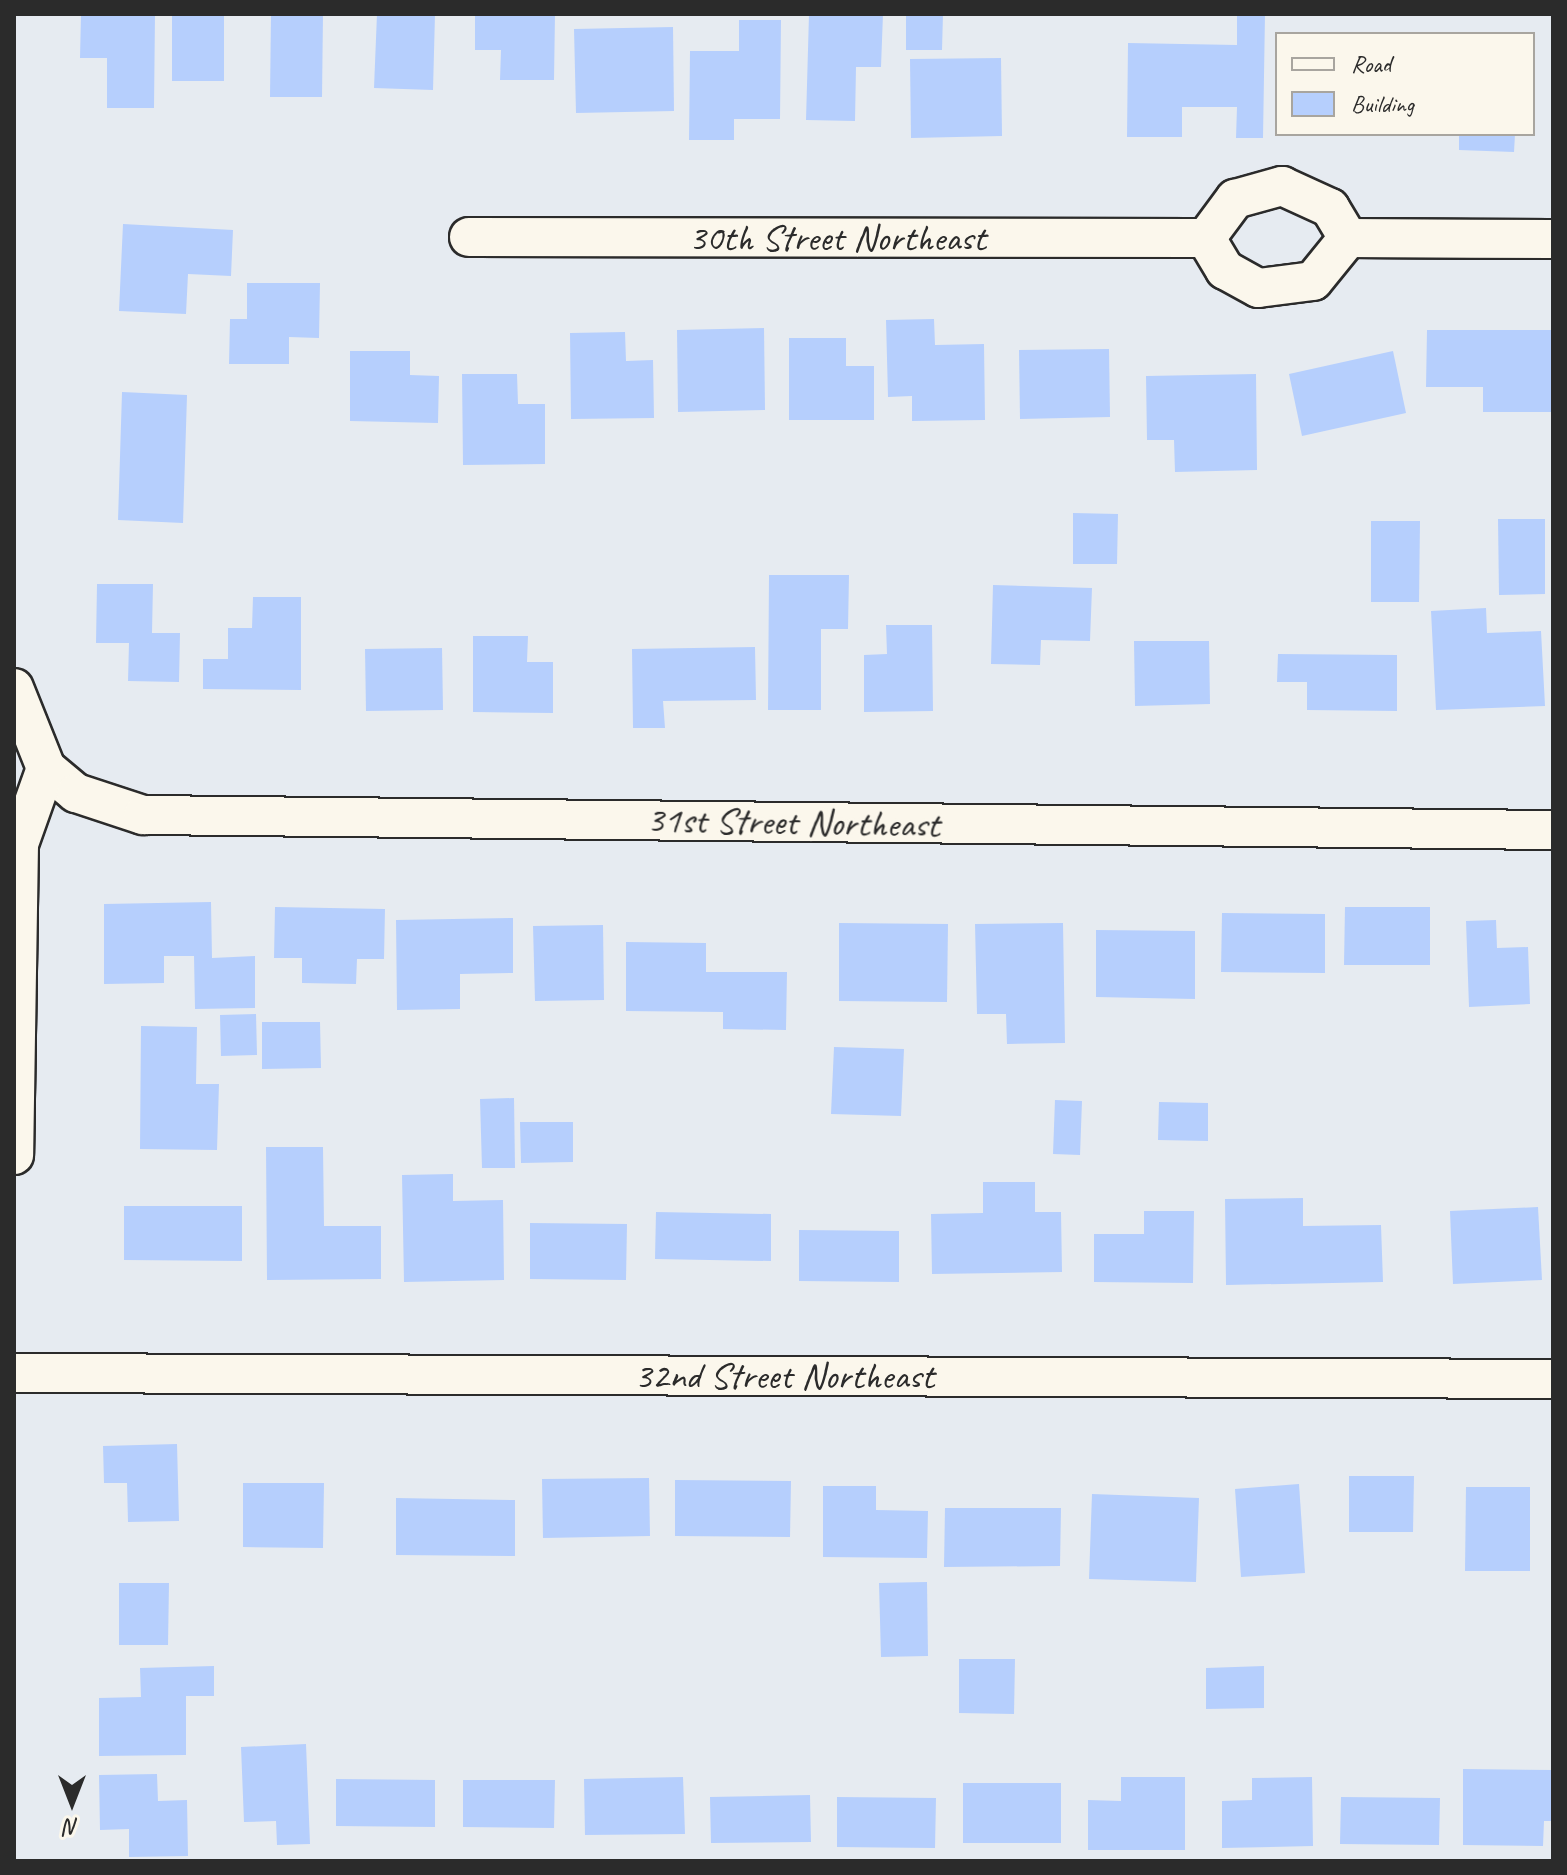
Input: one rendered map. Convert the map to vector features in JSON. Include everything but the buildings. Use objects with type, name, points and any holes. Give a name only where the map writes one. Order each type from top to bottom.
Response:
[{"type":"street","points":[[1282,186],[1330,208],[1348,238],[1328,270],[1276,290],[1225,270],[1206,238],[1235,199],[1282,186]]},
{"type":"street","name":"30th Street Northeast","points":[[469,237],[1206,238]]},
{"type":"street","points":[[1348,238],[1553,239]]},
{"type":"street","points":[[14,688],[46,768],[19,844],[14,1155]]},
{"type":"street","name":"31st Street Northeast","points":[[46,768],[76,793],[143,815],[1553,830]]},
{"type":"street","name":"32nd Street Northeast","points":[[14,1373],[1553,1379]]}]
